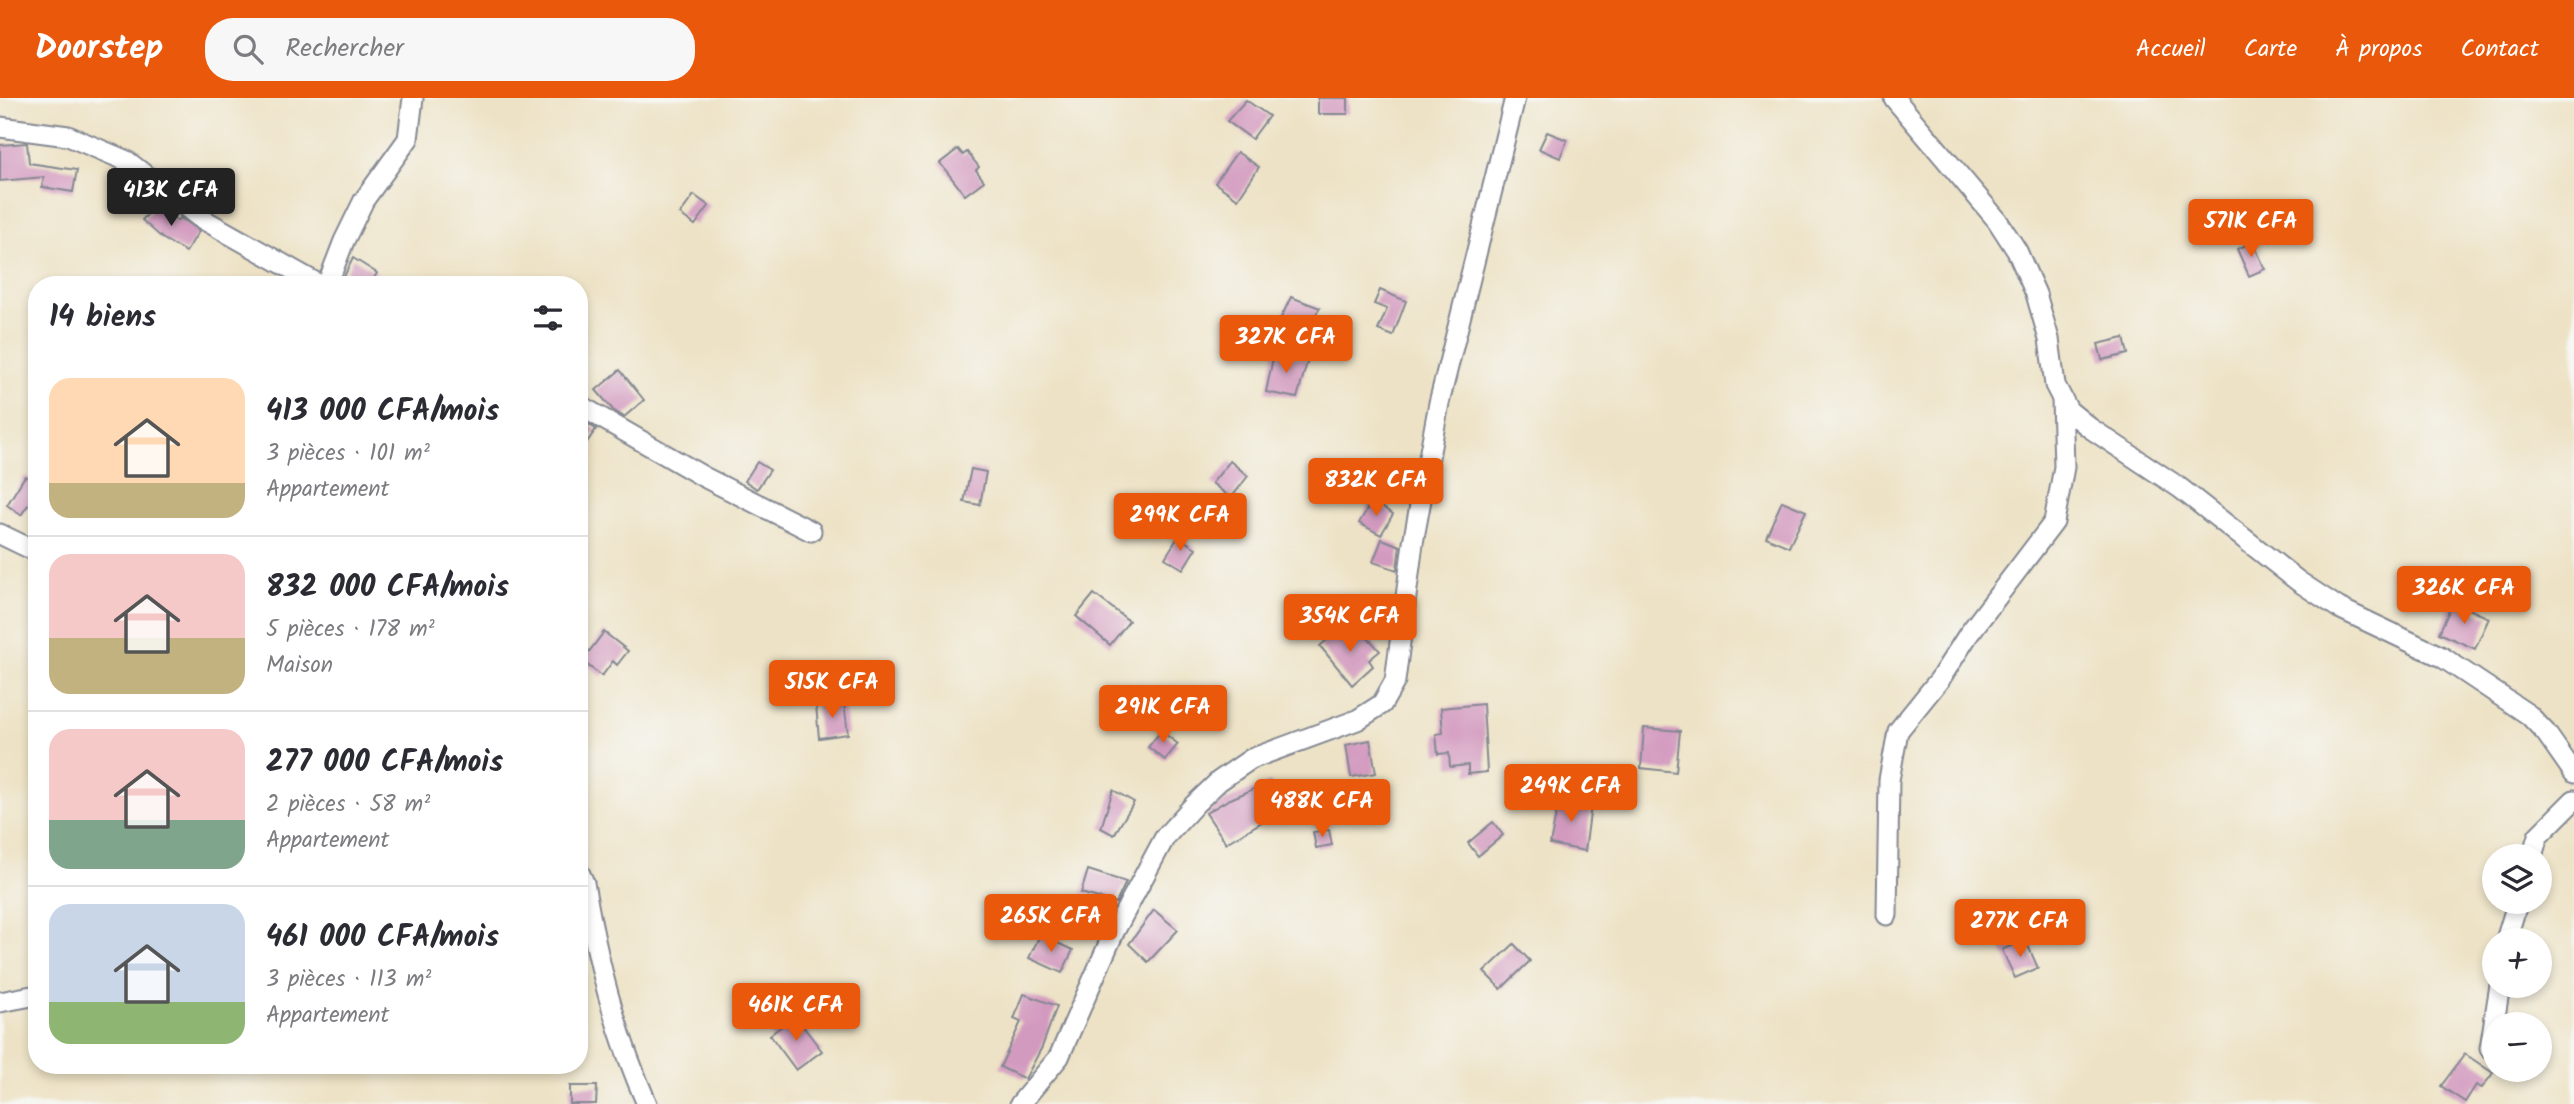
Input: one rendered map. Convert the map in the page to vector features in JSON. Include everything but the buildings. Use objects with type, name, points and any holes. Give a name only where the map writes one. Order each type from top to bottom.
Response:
[{"type":"street","points":[[330,276],[344,241],[365,200],[408,139],[413,98]]},
{"type":"street","points":[[1020,1104],[1059,1058],[1114,932],[1165,837],[1219,781],[1251,759],[1357,720],[1382,704],[1395,681],[1413,543],[1439,403],[1515,98]]},
{"type":"street","points":[[1894,98],[1997,220],[2017,251],[2036,294],[2049,339],[2055,385],[2068,410],[2090,428],[2180,488],[2298,581],[2339,608],[2442,657],[2529,715],[2546,733],[2574,773]]},
{"type":"street","points":[[0,127],[68,136],[127,161],[199,217],[304,276]]},
{"type":"street","points":[[1887,915],[1889,780],[1898,731],[1940,679],[1968,635],[2054,522],[2064,467],[2062,399]]},
{"type":"street","points":[[588,410],[704,477],[811,531]]},
{"type":"street","points":[[0,534],[28,548]]},
{"type":"street","points":[[2536,844],[2538,836],[2574,800]]},
{"type":"street","points":[[588,906],[600,974],[625,1055],[647,1104]]},
{"type":"street","points":[[0,1002],[28,997]]}]
